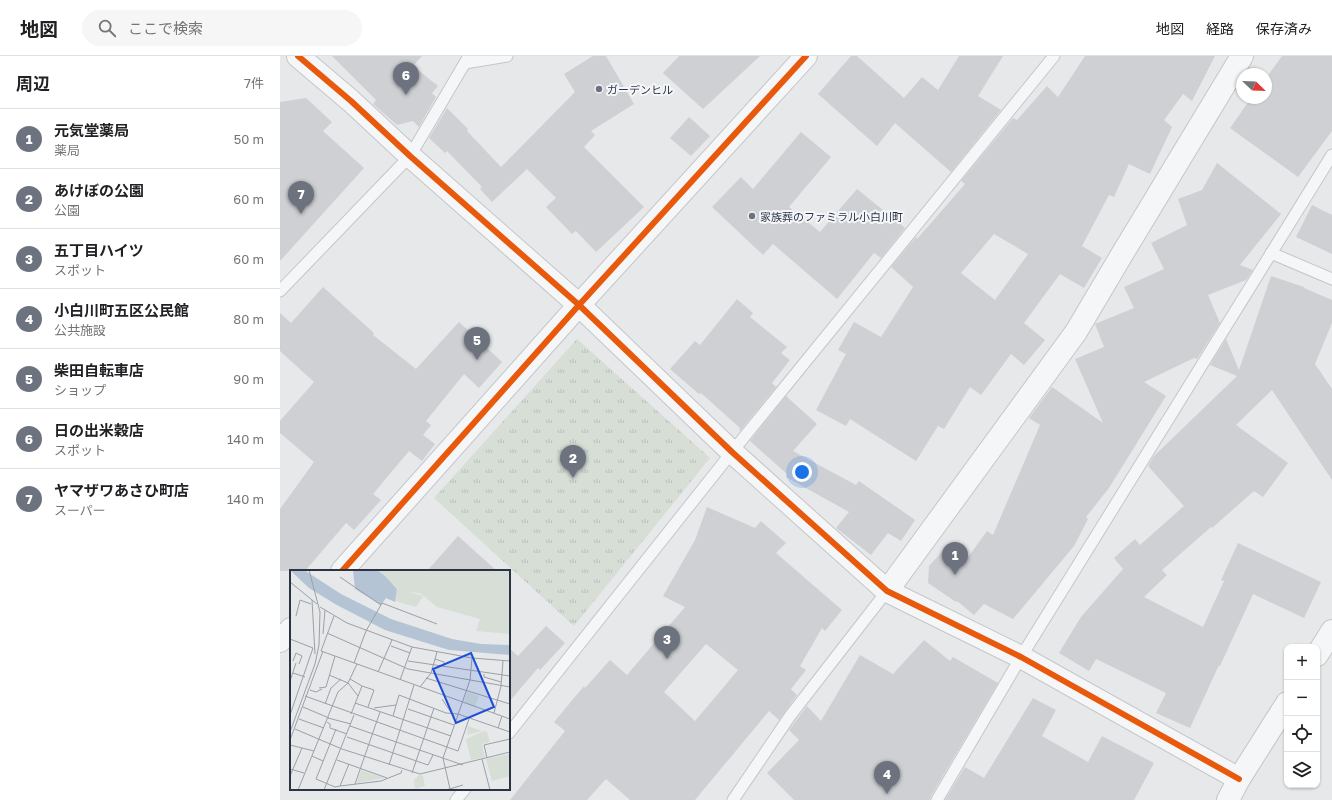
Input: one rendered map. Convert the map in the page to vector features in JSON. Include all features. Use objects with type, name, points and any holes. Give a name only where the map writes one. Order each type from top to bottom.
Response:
[{"type":"street","points":[[298,56],[579,305],[732,452],[887,591],[1021,656],[1239,779]]},
{"type":"street","points":[[343,570],[579,305],[806,56]]},
{"type":"street","points":[[887,591],[1076,332],[1242,56]]},
{"type":"street","points":[[280,641],[290,630]]},
{"type":"street","points":[[1320,650],[1332,631]]},
{"type":"street","points":[[1228,800],[1239,779],[1284,708]]},
{"type":"lane","points":[[280,291],[410,156],[467,60],[507,56]]},
{"type":"lane","points":[[510,732],[732,452],[1054,56]]},
{"type":"lane","points":[[937,800],[1021,656],[1332,155]]},
{"type":"lane","points":[[1271,253],[1332,279]]},
{"type":"lane","points":[[733,800],[790,716],[887,591]]},
{"type":"lane","points":[[456,800],[464,790]]},
{"type":"green space","points":[[577,339],[710,458],[574,626],[434,498]]},
{"type":"building","points":[[332,56],[422,56],[413,66],[438,86],[432,93],[436,97],[419,127],[413,121],[397,125],[373,104],[376,100]]},
{"type":"building","points":[[593,56],[606,56],[634,104],[591,131],[595,135],[584,147],[644,207],[596,252],[576,231],[572,234],[546,207],[556,198],[527,169],[492,202],[480,189],[482,187],[447,151],[445,153],[429,138],[447,108],[468,129],[467,131],[501,167],[575,92],[564,74]]},
{"type":"building","points":[[679,56],[760,56],[703,109],[663,73]]},
{"type":"building","points":[[851,56],[857,56],[904,98],[922,77],[938,90],[959,56],[1003,56],[978,96],[1001,110],[951,172],[895,123],[877,146],[818,94]]},
{"type":"building","points":[[1085,56],[1215,56],[1192,101],[1183,94],[1164,120],[1172,127],[1150,174],[1129,164],[1114,197],[1109,195],[1082,246],[1102,258],[1084,288],[1060,274],[1024,323],[1045,340],[1024,365],[1011,354],[981,395],[970,387],[944,429],[938,426],[916,461],[850,419],[846,426],[816,410],[846,354],[838,350],[854,322],[881,337],[913,287],[891,267],[916,237],[917,239],[965,184],[961,181],[1013,118],[1017,120],[1047,86],[1058,97]],"holes":[[[994,234],[1028,254],[995,300],[961,273]]]},
{"type":"building","points":[[1282,56],[1332,56],[1332,131],[1298,177],[1230,128],[1247,104],[1272,104],[1272,70]]},
{"type":"building","points":[[306,98],[332,122],[323,131],[364,168],[280,261],[280,102]]},
{"type":"building","points":[[689,117],[710,136],[691,156],[670,138]]},
{"type":"building","points":[[801,132],[831,157],[789,207],[820,232],[857,189],[905,228],[881,258],[874,253],[837,299],[773,244],[763,255],[712,207],[741,177],[753,189]]},
{"type":"building","points":[[1217,163],[1281,214],[1240,265],[1253,270],[1246,280],[1208,295],[1220,323],[1197,359],[1194,358],[1144,382],[1166,396],[1109,488],[1086,517],[1088,519],[1074,546],[1013,619],[984,604],[974,615],[957,601],[956,602],[928,583],[929,566],[948,545],[966,560],[987,531],[993,535],[1040,425],[1029,418],[1052,387],[1103,423],[1075,359],[1104,347],[1095,324],[1134,308],[1124,287],[1164,269],[1151,243],[1187,225],[1178,199],[1202,190]]},
{"type":"building","points":[[1312,205],[1332,215],[1332,254],[1296,237]]},
{"type":"building","points":[[1271,276],[1304,287],[1332,300],[1332,323],[1315,364],[1332,389],[1332,480],[1272,390],[1236,425],[1288,463],[1263,497],[1254,491],[1212,528],[1211,527],[1162,570],[1167,575],[1144,597],[1203,627],[1224,581],[1221,580],[1238,543],[1321,582],[1304,618],[1253,594],[1190,728],[1156,713],[1166,693],[1096,659],[1089,671],[1059,653],[1081,617],[1123,569],[1114,558],[1135,539],[1140,545],[1184,506],[1148,466],[1154,456],[1237,376],[1210,365],[1226,339],[1239,370]]},
{"type":"building","points":[[323,287],[374,333],[373,335],[416,369],[459,322],[502,362],[479,388],[464,374],[426,421],[431,425],[423,435],[435,444],[422,461],[409,451],[373,494],[381,500],[354,530],[346,523],[306,570],[280,571],[280,509],[314,462],[280,433],[280,421],[314,382],[280,351],[280,313],[291,323]]},
{"type":"building","points":[[737,299],[753,313],[750,317],[787,347],[781,353],[790,360],[772,383],[776,387],[740,431],[740,428],[701,393],[699,394],[670,369],[695,341],[700,345]]},
{"type":"building","points":[[786,396],[817,424],[793,451],[856,485],[859,481],[915,520],[901,541],[888,533],[871,555],[836,528],[849,512],[786,477],[787,474],[750,441]]},
{"type":"building","points":[[707,507],[755,528],[761,521],[786,543],[776,553],[842,610],[825,631],[822,628],[800,666],[806,670],[791,689],[797,695],[779,720],[769,711],[695,800],[630,800],[606,779],[587,800],[510,800],[565,731],[554,722],[584,686],[585,688],[610,660],[627,675],[685,607],[663,596],[695,540]],"holes":[[[706,644],[738,670],[695,721],[664,692]]]},
{"type":"building","points":[[458,536],[496,570],[428,570]]},
{"type":"building","points":[[546,626],[565,643],[540,670],[538,668],[510,701],[510,649],[518,656]]},
{"type":"building","points":[[924,640],[950,661],[953,657],[998,683],[930,800],[794,800],[767,773],[799,740],[789,730],[807,706],[821,721],[860,655],[893,674]]},
{"type":"building","points":[[1033,698],[1056,710],[1042,736],[1088,762],[1102,736],[1154,763],[1134,800],[945,800],[965,767],[984,778]]},
{"type":"cycle path","points":[[298,56],[351,101],[410,156],[579,305],[732,452],[887,591],[1021,657],[1239,779]]},
{"type":"cycle path","points":[[343,570],[579,305],[806,56]]},
{"type":"place","name":"ガーデンヒル","points":[[599,89]]},
{"type":"place","name":"日の出米穀店","points":[[406,95]]},
{"type":"place","name":"ヤマザワあさひ町店","points":[[301,214]]},
{"type":"place","name":"家族葬のファミラル小白川町","points":[[752,216]]},
{"type":"place","name":"柴田自転車店","points":[[477,360]]},
{"type":"place","name":"あけぼの公園","points":[[573,478]]},
{"type":"place","name":"元気堂薬局","points":[[955,575]]},
{"type":"place","name":"五丁目ハイツ","points":[[667,659]]},
{"type":"place","name":"小白川町五区公民館","points":[[887,794]]}]
